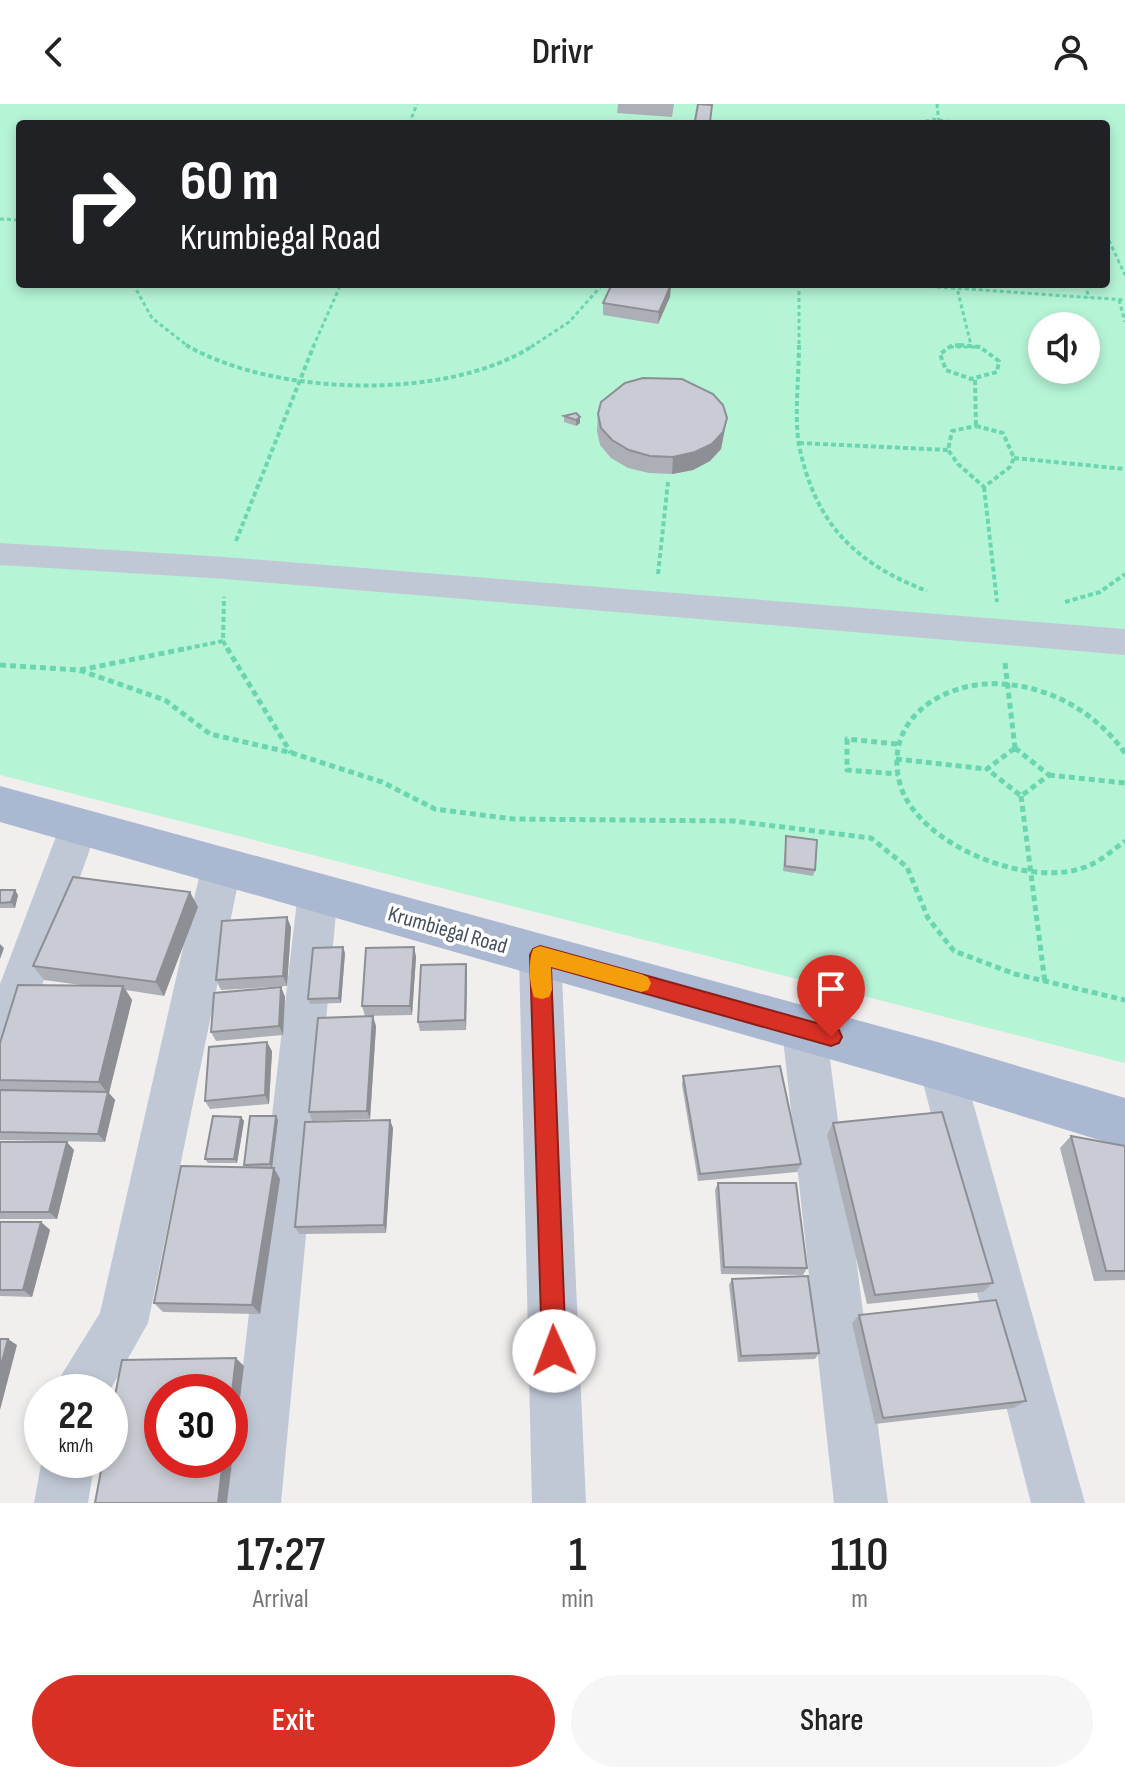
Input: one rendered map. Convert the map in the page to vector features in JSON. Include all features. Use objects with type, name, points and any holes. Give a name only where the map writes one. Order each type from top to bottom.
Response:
[{"type":"main road","name":"Krumbiegal Road","points":[[0,804],[941,1067],[1125,1123]]},
{"type":"street","points":[[0,554],[225,568],[1125,642]]},
{"type":"street","points":[[0,1042],[79,826]]},
{"type":"street","points":[[91,1374],[123,1323],[222,864]]},
{"type":"street","points":[[254,1503],[318,892]]},
{"type":"street","points":[[540,955],[559,1503]]},
{"type":"street","points":[[804,1029],[861,1503]]},
{"type":"street","points":[[941,1067],[1058,1503]]},
{"type":"street","points":[[61,1503],[65,1478]]},
{"type":"path","points":[[1110,243],[1125,275]]},
{"type":"path","points":[[134,288],[154,322],[181,344],[225,365],[297,383],[363,387],[439,378],[490,364],[529,347],[563,327],[581,312],[600,288]]},
{"type":"path","points":[[292,753],[223,641],[225,568],[297,383],[339,288]]},
{"type":"path","points":[[799,288],[799,443],[817,501],[844,542],[888,576],[940,596]]},
{"type":"path","points":[[957,288],[971,345]]},
{"type":"path","points":[[978,288],[1125,300]]},
{"type":"path","points":[[1086,288],[1089,298]]},
{"type":"path","points":[[1119,300],[1125,322]]},
{"type":"path","points":[[971,345],[994,356],[999,367],[992,376],[975,380],[955,376],[942,366],[940,354],[951,346],[971,345]]},
{"type":"path","points":[[975,380],[976,426]]},
{"type":"path","points":[[984,487],[1010,467],[1014,458],[1003,433],[976,426],[952,431],[948,450],[958,464],[984,487],[1015,748],[1049,775],[1125,783]]},
{"type":"path","points":[[799,443],[948,450]]},
{"type":"path","points":[[1014,458],[1125,469]]},
{"type":"path","points":[[654,603],[668,482]]},
{"type":"path","points":[[1051,605],[1100,592],[1125,574]]},
{"type":"path","points":[[79,670],[223,641]]},
{"type":"path","points":[[0,665],[79,670],[165,700],[210,734],[292,753],[382,782],[435,809],[513,819],[734,821],[871,838],[907,867],[928,918],[954,951],[1045,983],[1125,1000]]},
{"type":"path","points":[[1125,753],[1109,732],[1073,705],[1051,695],[1007,684],[968,685],[935,697],[911,717],[897,744],[896,759],[898,774],[913,808],[943,840],[984,862],[1031,873],[1080,869],[1100,861],[1125,841]]},
{"type":"path","points":[[897,744],[847,739],[847,770],[898,774]]},
{"type":"path","points":[[987,769],[1015,748]]},
{"type":"path","points":[[896,759],[987,769],[1021,796],[1045,983]]},
{"type":"path","points":[[1021,796],[1049,775]]},
{"type":"green space","points":[[0,104],[1125,104],[1125,1063],[0,775]]},
{"type":"building","points":[[698,104],[712,105],[710,120],[695,120]]},
{"type":"building","points":[[610,288],[670,288],[659,312],[603,303]]},
{"type":"building","points":[[643,378],[682,379],[713,394],[723,405],[727,418],[723,432],[712,444],[673,457],[650,456],[629,450],[612,440],[601,428],[598,414],[601,402],[625,383]]},
{"type":"building","points":[[576,413],[580,417],[576,420],[564,416]]},
{"type":"building","points":[[786,836],[817,840],[815,870],[785,866]]},
{"type":"building","points":[[73,877],[190,892],[156,982],[33,966]]},
{"type":"building","points":[[0,890],[15,890],[11,902],[0,903]]},
{"type":"building","points":[[287,917],[283,976],[216,980],[222,921]]},
{"type":"building","points":[[343,947],[339,998],[308,999],[313,948]]},
{"type":"building","points":[[414,947],[410,1006],[362,1006],[366,948]]},
{"type":"building","points":[[466,964],[465,1020],[418,1022],[421,965]]},
{"type":"building","points":[[18,985],[123,986],[99,1082],[0,1080],[0,1043]]},
{"type":"building","points":[[281,987],[279,1026],[211,1032],[214,993]]},
{"type":"building","points":[[373,1016],[367,1111],[309,1112],[318,1018]]},
{"type":"building","points":[[267,1042],[265,1095],[205,1101],[209,1047]]},
{"type":"building","points":[[780,1066],[801,1164],[700,1174],[683,1076]]},
{"type":"building","points":[[0,1090],[108,1092],[98,1134],[0,1132]]},
{"type":"building","points":[[942,1112],[993,1283],[875,1295],[833,1123]]},
{"type":"building","points":[[213,1116],[241,1117],[234,1159],[205,1159]]},
{"type":"building","points":[[250,1116],[276,1116],[270,1164],[244,1165]]},
{"type":"building","points":[[390,1120],[384,1225],[295,1227],[305,1122]]},
{"type":"building","points":[[1071,1136],[1125,1146],[1125,1271],[1106,1271]]},
{"type":"building","points":[[0,1142],[67,1142],[49,1212],[0,1212]]},
{"type":"building","points":[[181,1166],[274,1168],[252,1305],[154,1303]]},
{"type":"building","points":[[718,1183],[796,1183],[807,1268],[724,1267]]},
{"type":"building","points":[[0,1222],[41,1222],[23,1290],[0,1290]]},
{"type":"building","points":[[808,1276],[819,1353],[741,1356],[732,1279]]},
{"type":"building","points":[[996,1300],[1026,1401],[883,1418],[859,1315]]},
{"type":"building","points":[[0,1339],[8,1339],[0,1369]]},
{"type":"building","points":[[236,1358],[234,1374],[144,1374],[144,1478],[221,1478],[218,1503],[95,1503],[100,1478],[128,1478],[128,1374],[119,1374],[122,1360]]},
{"type":"slow traffic","points":[[542,990],[540,955],[641,983]]},
{"type":"route","points":[[554,1351],[540,955],[831,1037]]}]
